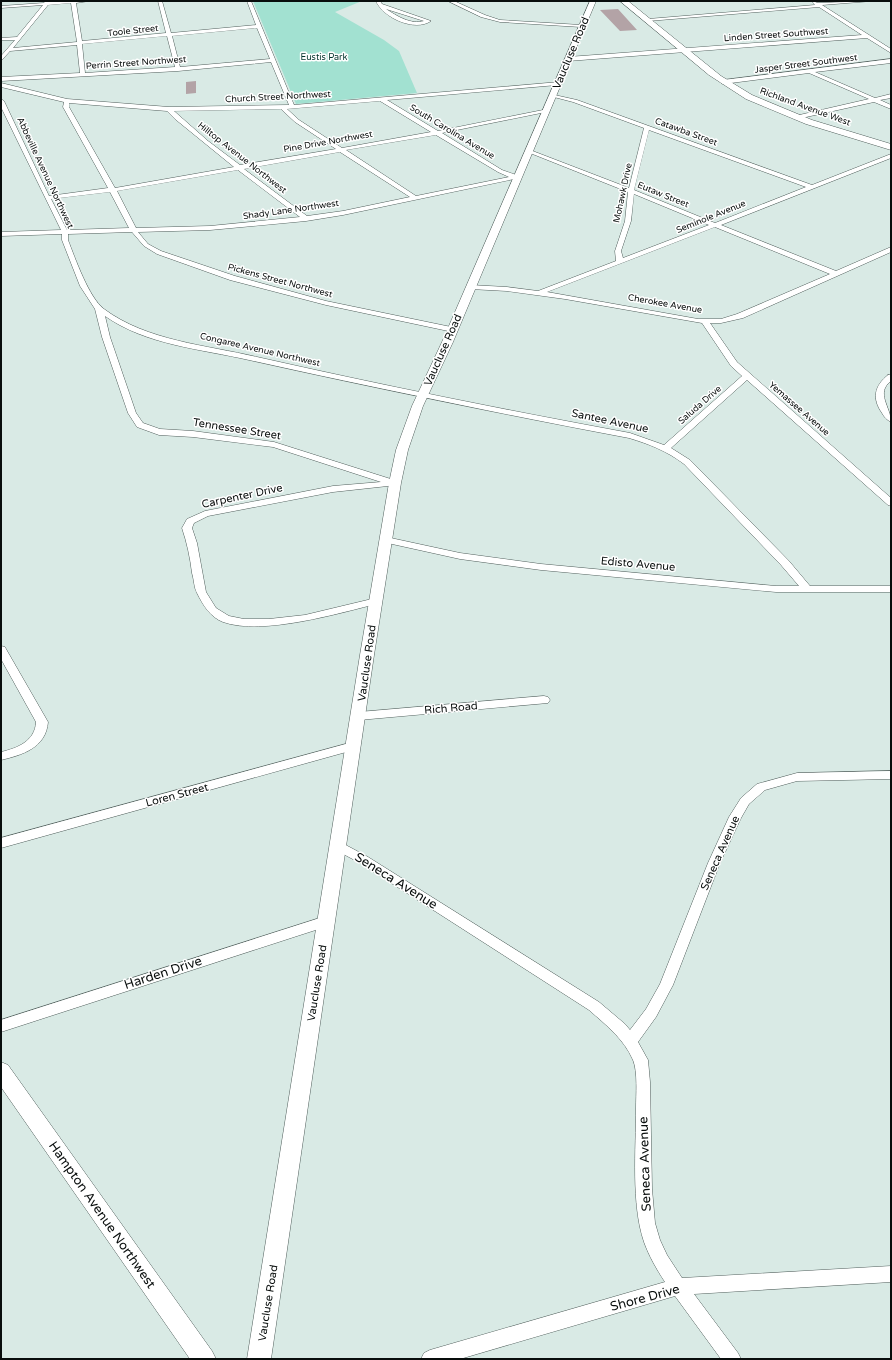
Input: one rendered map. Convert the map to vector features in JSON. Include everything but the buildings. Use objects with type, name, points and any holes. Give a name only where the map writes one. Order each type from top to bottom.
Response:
[{"type":"main road","name":"Richland Avenue West","points":[[624,1],[723,82],[751,98],[797,117],[891,146]]},
{"type":"street","points":[[1,7],[86,1]]},
{"type":"street","points":[[160,1],[178,69]]},
{"type":"street","points":[[249,1],[292,107]]},
{"type":"street","points":[[450,1],[483,16],[500,21],[581,26]]},
{"type":"street","name":"Vaucluse Road","points":[[259,1359],[394,483],[407,433],[422,396],[453,330],[516,177],[593,1]]},
{"type":"street","points":[[812,1],[889,49]]},
{"type":"street","points":[[648,20],[870,1]]},
{"type":"street","points":[[73,2],[76,13],[83,75]]},
{"type":"street","points":[[1,59],[47,3]]},
{"type":"street","points":[[379,3],[429,21],[419,24],[409,23],[386,11],[379,3]]},
{"type":"street","name":"Toole Street","points":[[8,50],[259,26]]},
{"type":"street","name":"Linden Street Southwest","points":[[568,59],[868,36]]},
{"type":"street","points":[[1,38],[19,38]]},
{"type":"street","name":"Perrin Street Northwest","points":[[1,79],[178,69],[273,60]]},
{"type":"street","name":"Jasper Street Southwest","points":[[723,82],[891,61]]},
{"type":"street","points":[[810,71],[891,107]]},
{"type":"street","name":"Church Street Northwest","points":[[1,85],[67,101],[169,109],[292,107],[380,99],[555,89]]},
{"type":"street","name":"Catawba Street","points":[[555,89],[565,97],[812,187]]},
{"type":"street","points":[[797,117],[891,96]]},
{"type":"street","name":"South Carolina Avenue","points":[[380,99],[500,171],[516,177]]},
{"type":"street","name":"Abbeville Avenue Northwest","points":[[1,101],[47,198],[65,232],[71,255],[92,300],[99,309],[106,337],[132,413],[137,422],[145,427]]},
{"type":"street","name":"Pickens Street Northwest","points":[[67,101],[66,107],[133,231],[142,242],[153,249],[168,256],[243,281],[297,296],[453,330]]},
{"type":"street","points":[[282,107],[297,121],[414,197]]},
{"type":"street","name":"Hilltop Avenue Northwest","points":[[169,109],[177,118],[306,219]]},
{"type":"street","name":"Pine Drive Northwest","points":[[47,198],[112,190],[240,168],[435,133],[546,110]]},
{"type":"street","name":"Mohawk Drive","points":[[620,262],[618,251],[628,221],[631,191],[647,127]]},
{"type":"street","name":"Eutaw Street","points":[[528,151],[836,274]]},
{"type":"street","name":"Seminole Avenue","points":[[537,293],[891,156]]},
{"type":"street","name":"Shady Lane Northwest","points":[[1,234],[232,227],[306,219],[516,177]]},
{"type":"street","name":"Cherokee Avenue","points":[[470,287],[537,293],[705,322],[721,321],[740,316],[789,296],[891,249]]},
{"type":"street","name":"Congaree Avenue Northwest","points":[[99,309],[120,324],[141,332],[208,349],[422,396]]},
{"type":"street","name":"Yemassee Avenue","points":[[705,322],[734,364],[891,503]]},
{"type":"street","name":"Saluda Drive","points":[[666,448],[747,376]]},
{"type":"street","points":[[891,377],[882,383],[878,392],[880,403],[891,419]]},
{"type":"street","name":"Santee Avenue","points":[[422,396],[630,436],[666,448],[687,462],[785,562],[807,588]]},
{"type":"street","name":"Tennessee Street","points":[[145,427],[159,432],[193,434],[274,445],[394,483]]},
{"type":"street","name":"Carpenter Drive","points":[[376,601],[305,618],[250,622],[226,619],[212,610],[201,592],[192,544],[187,528],[190,521],[205,514],[333,489],[394,483]]},
{"type":"street","name":"Edisto Avenue","points":[[386,540],[460,556],[541,567],[769,588],[891,589]]},
{"type":"street","points":[[1,649],[24,694],[42,722],[43,728],[38,739],[30,745],[1,756]]},
{"type":"street","name":"Rich Road","points":[[359,716],[544,700]]},
{"type":"street","name":"Loren Street","points":[[1,843],[353,746]]},
{"type":"street","name":"Seneca Avenue","points":[[630,1041],[651,1013],[666,985],[714,863],[732,824],[745,801],[753,792],[770,784],[797,777],[891,776]]},
{"type":"street","name":"Seneca Avenue","points":[[338,846],[364,860],[594,1006],[620,1028],[630,1041],[641,1060],[644,1189],[647,1223],[652,1242],[661,1261],[678,1287],[732,1359]]},
{"type":"street","name":"Harden Drive","points":[[1,1026],[326,921]]},
{"type":"street","name":"Hampton Avenue Northwest","points":[[1,1071],[204,1359]]},
{"type":"street","name":"Shore Drive","points":[[430,1359],[678,1287],[891,1274]]},
{"type":"green space","name":"Eustis Park","points":[[253,1],[362,1],[335,12],[384,40],[399,51],[417,93],[296,104]]}]
